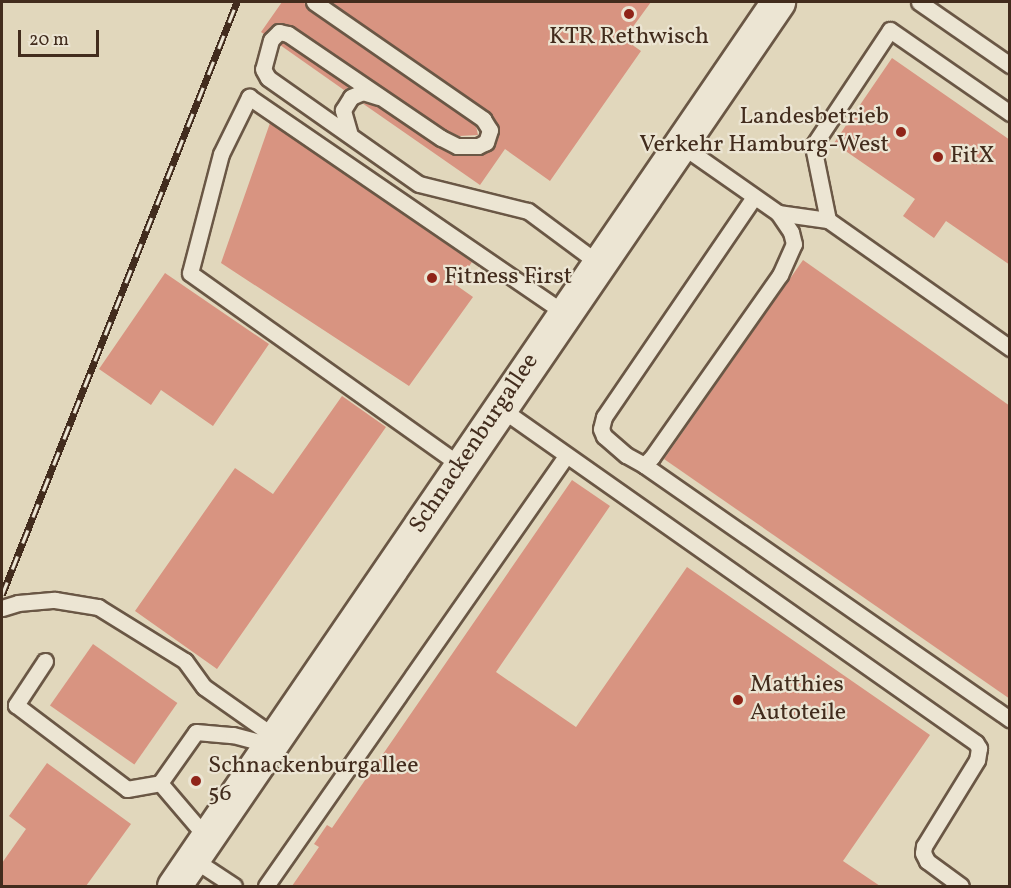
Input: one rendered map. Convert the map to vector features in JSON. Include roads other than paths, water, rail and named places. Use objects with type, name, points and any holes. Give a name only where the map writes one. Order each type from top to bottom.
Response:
[{"type":"main road","name":"Schnackenburgallee","points":[[174,886],[778,2]]},
{"type":"lane","points":[[314,2],[483,119],[490,130],[486,142],[478,146],[457,146],[288,34],[279,32],[271,40],[263,69],[268,78],[420,184],[528,211],[598,263]]},
{"type":"lane","points":[[918,2],[1010,65]]},
{"type":"lane","points":[[828,220],[813,146],[890,30],[1010,113]]},
{"type":"lane","points":[[350,135],[343,110],[351,97],[363,92],[383,98]]},
{"type":"lane","points":[[460,465],[190,273],[221,154],[249,97],[564,314]]},
{"type":"lane","points":[[644,465],[659,448],[789,260],[794,244],[791,232],[778,213],[681,145]]},
{"type":"lane","points":[[754,197],[604,417],[601,429],[604,436],[626,455],[644,465],[1010,719]]},
{"type":"lane","points":[[778,213],[828,220],[1010,348]]},
{"type":"lane","points":[[500,408],[976,743],[979,748],[977,760],[924,846],[923,853],[927,861],[961,886]]},
{"type":"lane","points":[[266,886],[566,456]]},
{"type":"lane","points":[[2,608],[18,603],[55,600],[98,607],[185,661],[204,687],[273,741]]},
{"type":"lane","points":[[45,661],[16,705],[127,789],[160,783],[196,732],[273,741]]},
{"type":"lane","points":[[160,783],[200,848],[234,886]]},
{"type":"railway","points":[[2,595],[237,2]]},
{"type":"place","name":"KTR Rethwisch","points":[[629,14]]},
{"type":"place","name":"Landesbetrieb Verkehr Hamburg-West","points":[[901,132]]},
{"type":"place","name":"FitX","points":[[938,157]]},
{"type":"place","name":"Fitness First","points":[[432,278]]},
{"type":"place","name":"Matthies Autoteile","points":[[738,700]]},
{"type":"place","name":"Schnackenburgallee 56","points":[[196,781]]}]
